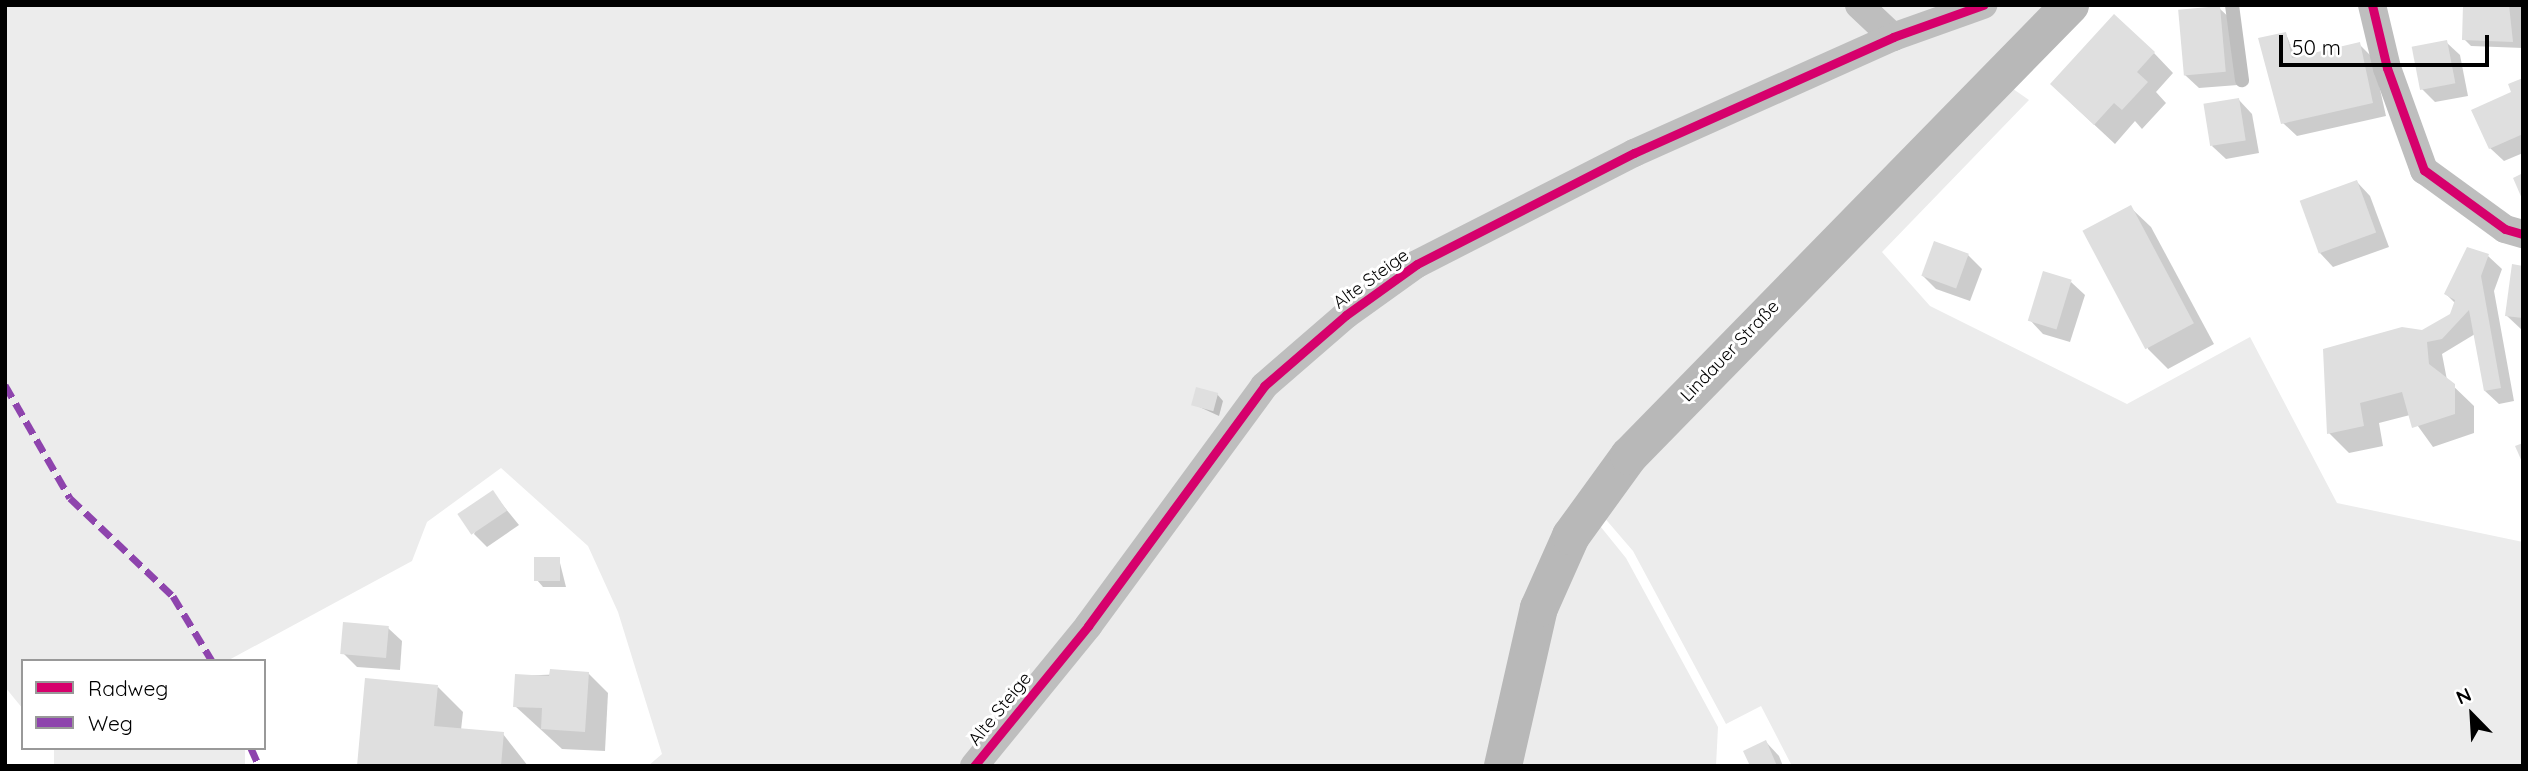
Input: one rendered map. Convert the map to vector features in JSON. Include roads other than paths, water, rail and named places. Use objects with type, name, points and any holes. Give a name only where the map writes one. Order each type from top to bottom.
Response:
[{"type":"main road","name":"Lindauer Straße","points":[[1503,766],[1539,608],[1571,536],[1629,456],[2070,5]]},
{"type":"street","points":[[1859,5],[1893,37]]},
{"type":"street","name":"Alte Steige","points":[[974,766],[1088,626],[1264,386],[1346,315],[1417,264],[1622,159],[1893,37],[1983,5]]},
{"type":"street","points":[[2372,5],[2387,68],[2424,170],[2505,229],[2523,234]]},
{"type":"lane","points":[[2232,5],[2242,80]]}]
